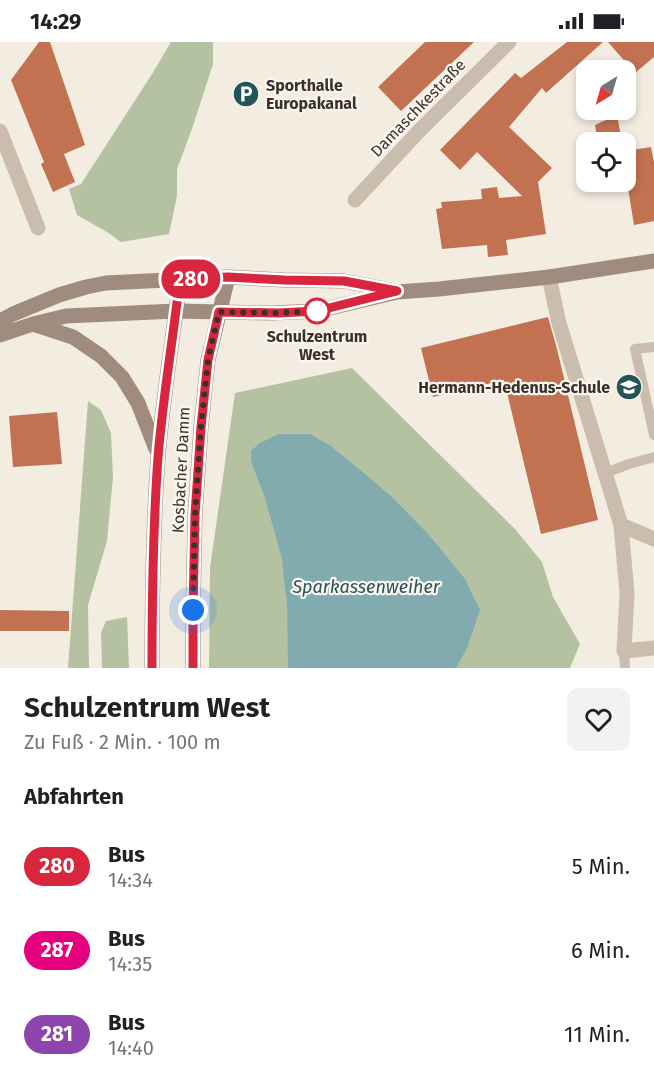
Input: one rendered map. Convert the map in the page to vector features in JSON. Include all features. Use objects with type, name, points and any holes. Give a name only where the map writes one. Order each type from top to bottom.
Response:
[{"type":"street","name":"Damaschkestraße","points":[[355,200],[420,130],[509,42]]},
{"type":"street","points":[[0,131],[38,228]]},
{"type":"street","points":[[0,335],[66,316],[176,311],[278,313],[317,311],[397,291],[439,289],[549,277],[654,261]]},
{"type":"street","points":[[0,321],[59,295],[106,283],[228,277],[344,281],[397,291]]},
{"type":"street","name":"Kosbacher Damm","points":[[193,668],[195,515],[201,427],[208,360],[228,277]]},
{"type":"street","points":[[549,277],[559,323],[621,525],[627,593],[624,651],[654,648]]},
{"type":"street","name":"Kosbacher Damm","points":[[152,668],[152,599],[158,455],[180,279]]},
{"type":"street","name":"Kosbacher Damm","points":[[33,324],[73,337],[101,356],[122,377],[138,403],[158,455]]},
{"type":"street","points":[[621,525],[654,539]]},
{"type":"lane","points":[[654,346],[635,350],[654,435]]},
{"type":"lane","points":[[605,473],[654,457]]},
{"type":"lane","points":[[624,651],[626,668]]},
{"type":"green space","points":[[171,42],[213,42],[213,64],[177,169],[177,196],[169,234],[121,242],[77,215],[69,189],[81,184]]},
{"type":"green space","points":[[352,368],[515,529],[542,562],[553,597],[580,644],[570,668],[209,668],[210,568],[235,393]]},
{"type":"green space","points":[[88,401],[101,410],[111,433],[113,477],[107,541],[88,605],[89,668],[68,668]]},
{"type":"green space","points":[[127,617],[129,668],[102,668],[101,633],[106,621]]},
{"type":"water","name":"Sparkassenweiher","points":[[279,434],[310,434],[331,446],[394,499],[429,535],[465,579],[480,610],[467,648],[456,668],[288,668],[287,601],[282,559],[265,498],[251,461],[251,451],[260,443]]},
{"type":"building","points":[[39,42],[50,42],[85,145],[64,154],[75,182],[53,192],[41,164],[44,162],[11,80]]},
{"type":"building","points":[[425,42],[474,42],[401,111],[378,87]]},
{"type":"building","points":[[567,42],[603,42],[583,60],[576,60],[576,66],[546,93],[542,88],[509,127],[552,168],[538,182],[546,234],[506,240],[508,255],[488,257],[487,245],[442,249],[436,209],[442,208],[441,202],[482,199],[481,189],[497,187],[499,198],[522,196],[477,152],[460,170],[440,150],[515,73],[521,78]]},
{"type":"building","points":[[608,42],[654,42],[654,57],[636,72],[636,60],[624,60]]},
{"type":"building","points":[[606,120],[618,120],[620,132],[596,132],[595,125]]},
{"type":"building","points":[[651,147],[654,162],[654,221],[634,225],[629,192],[636,192],[636,149]]},
{"type":"building","points":[[548,317],[598,520],[541,534],[504,380],[433,397],[421,348]]},
{"type":"building","points":[[57,412],[62,464],[13,467],[9,416]]},
{"type":"building","points":[[0,610],[69,611],[69,631],[0,631]]},
{"type":"bus line","name":"280","points":[[152,668],[158,455],[180,279],[228,277],[260,280],[344,281],[397,291],[317,311],[219,312],[208,360],[201,427],[195,515],[193,668]]},
{"type":"place","name":"Sporthalle Europakanal","points":[[246,94]]},
{"type":"place","name":"Schulzentrum West","points":[[317,311]]},
{"type":"place","name":"Hermann-Hedenus-Schule","points":[[629,387]]},
{"type":"route","points":[[193,610],[195,515],[201,427],[208,360],[219,312],[317,311]]}]
